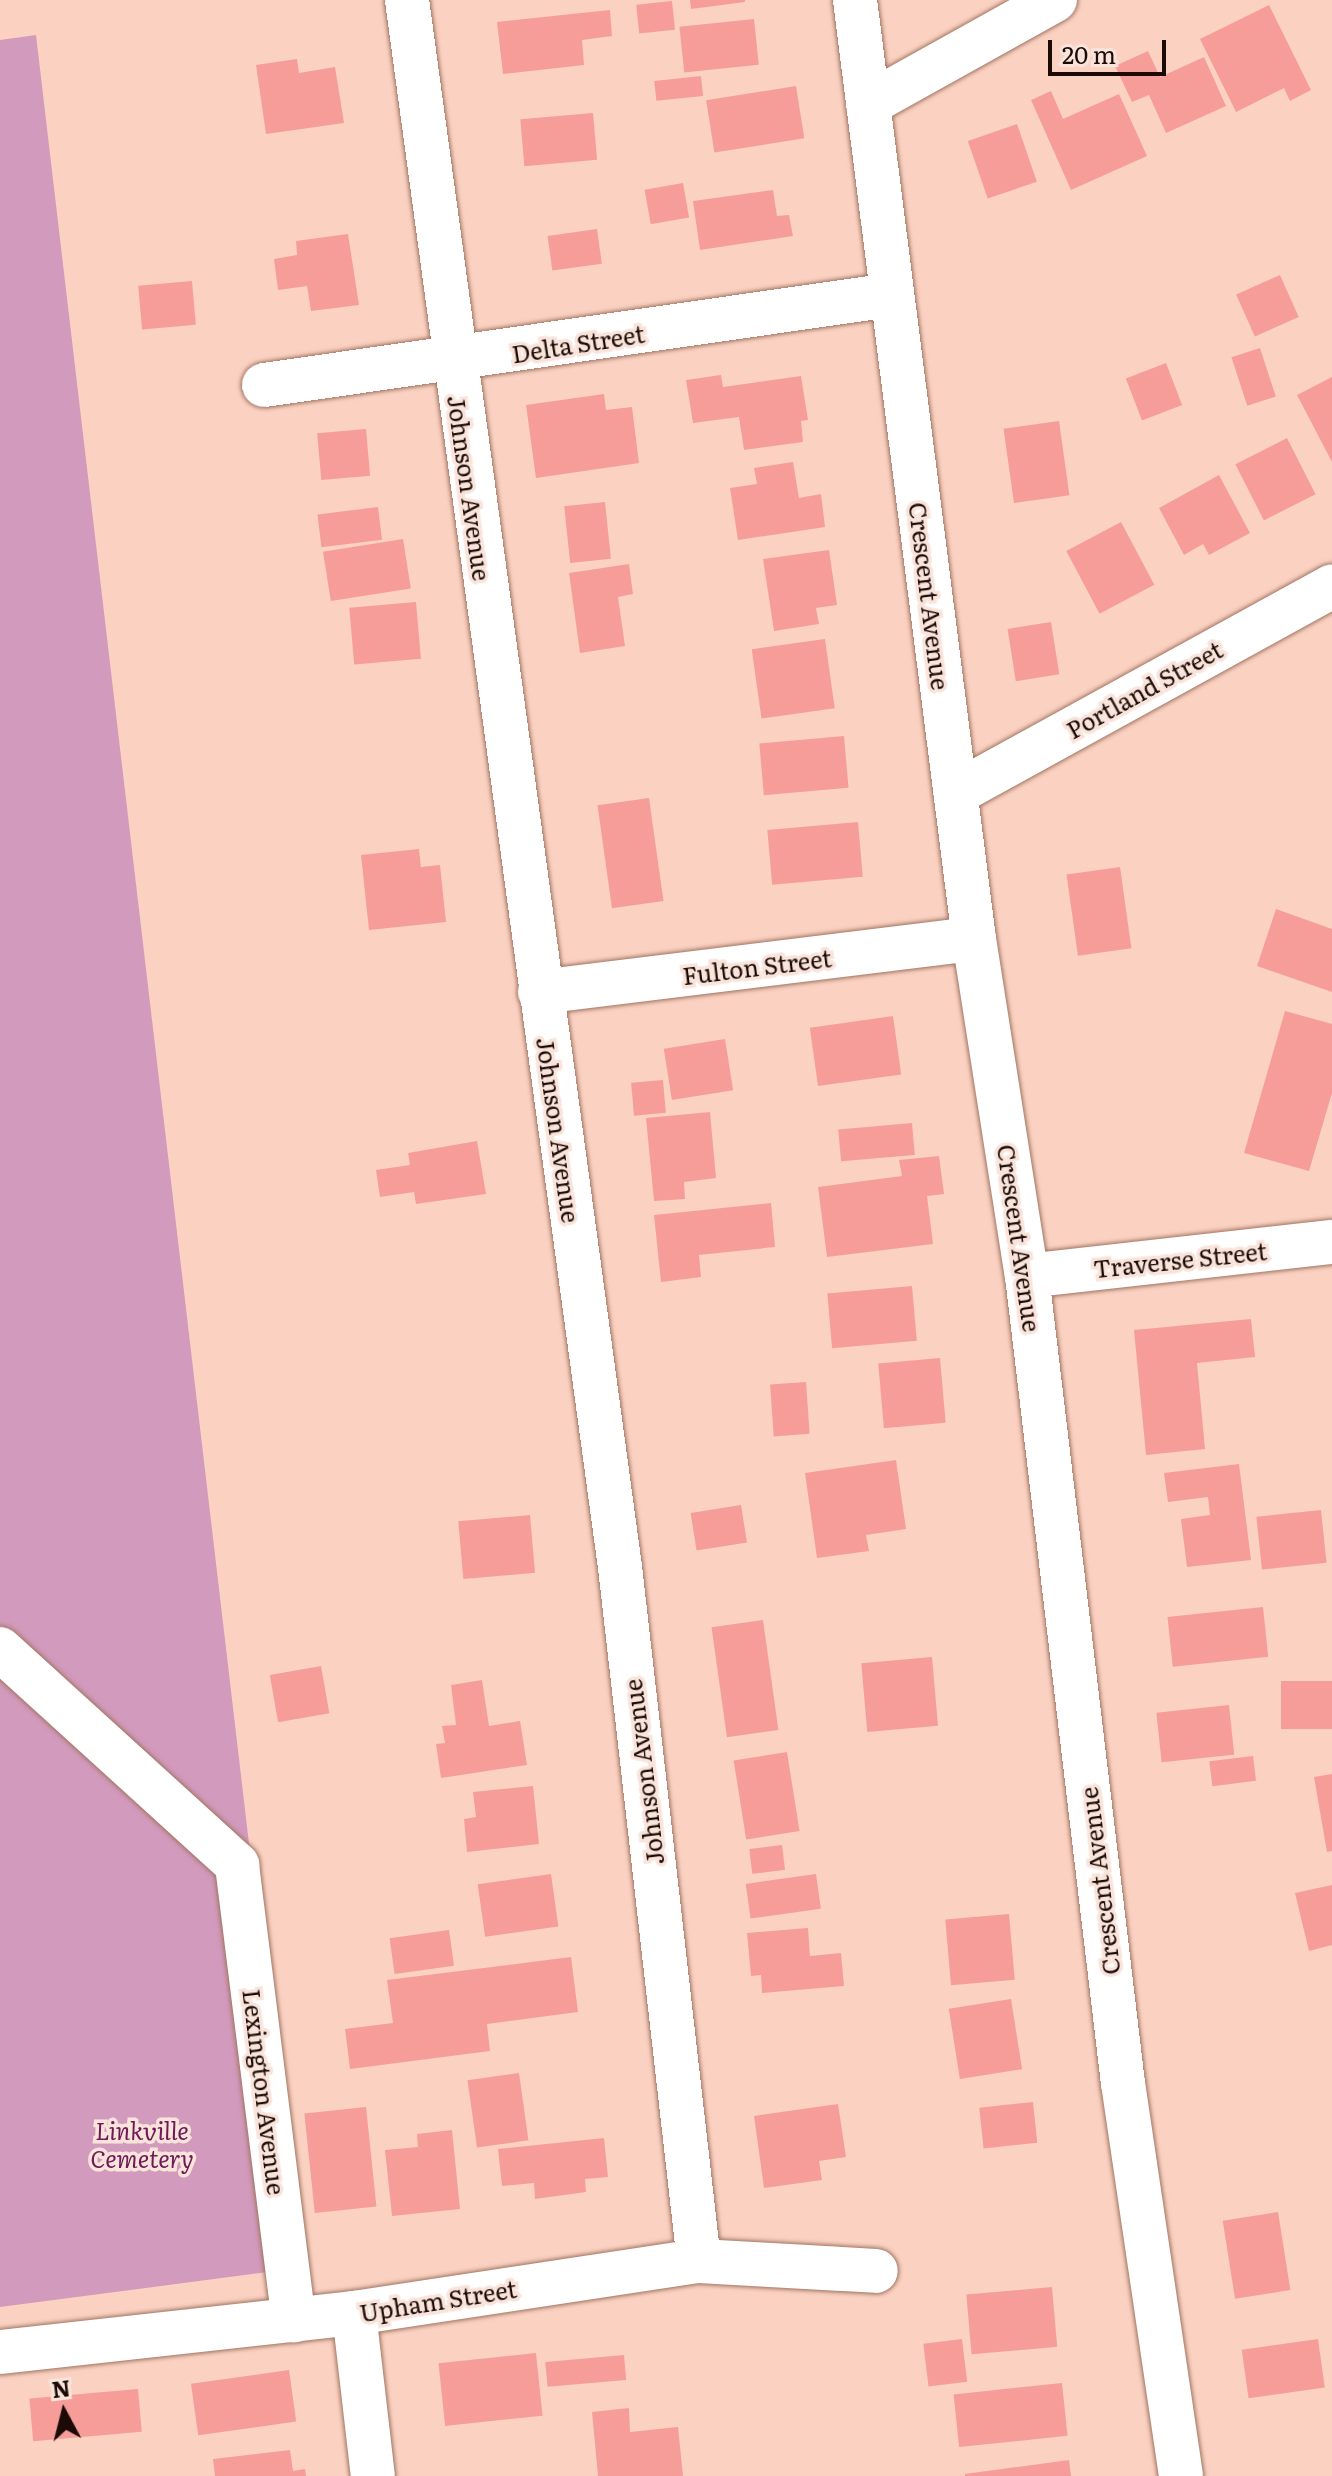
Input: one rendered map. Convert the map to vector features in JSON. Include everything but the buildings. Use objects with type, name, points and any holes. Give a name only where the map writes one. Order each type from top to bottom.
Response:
[{"type":"street","name":"Johnson Avenue","points":[[407,0],[452,362],[620,1567],[699,2261]]},
{"type":"street","name":"Crescent Avenue","points":[[855,0],[974,939],[1027,1276],[1123,2083],[1181,2476]]},
{"type":"street","points":[[868,104],[1055,0]]},
{"type":"street","name":"Delta Street","points":[[264,385],[452,362],[891,295]]},
{"type":"street","name":"Portland Street","points":[[956,793],[1332,586]]},
{"type":"street","name":"Fulton Street","points":[[540,992],[974,939]]},
{"type":"street","name":"Traverse Street","points":[[1027,1276],[1332,1242]]},
{"type":"street","name":"Lexington Avenue","points":[[0,1649],[237,1865],[294,2320]]},
{"type":"street","name":"Upham Street","points":[[0,2352],[354,2313],[699,2261],[876,2271]]},
{"type":"street","points":[[354,2313],[373,2476]]},
{"type":"green space","name":"Linkville Cemetery","points":[[36,35],[299,2268],[0,2307],[0,40]]}]
